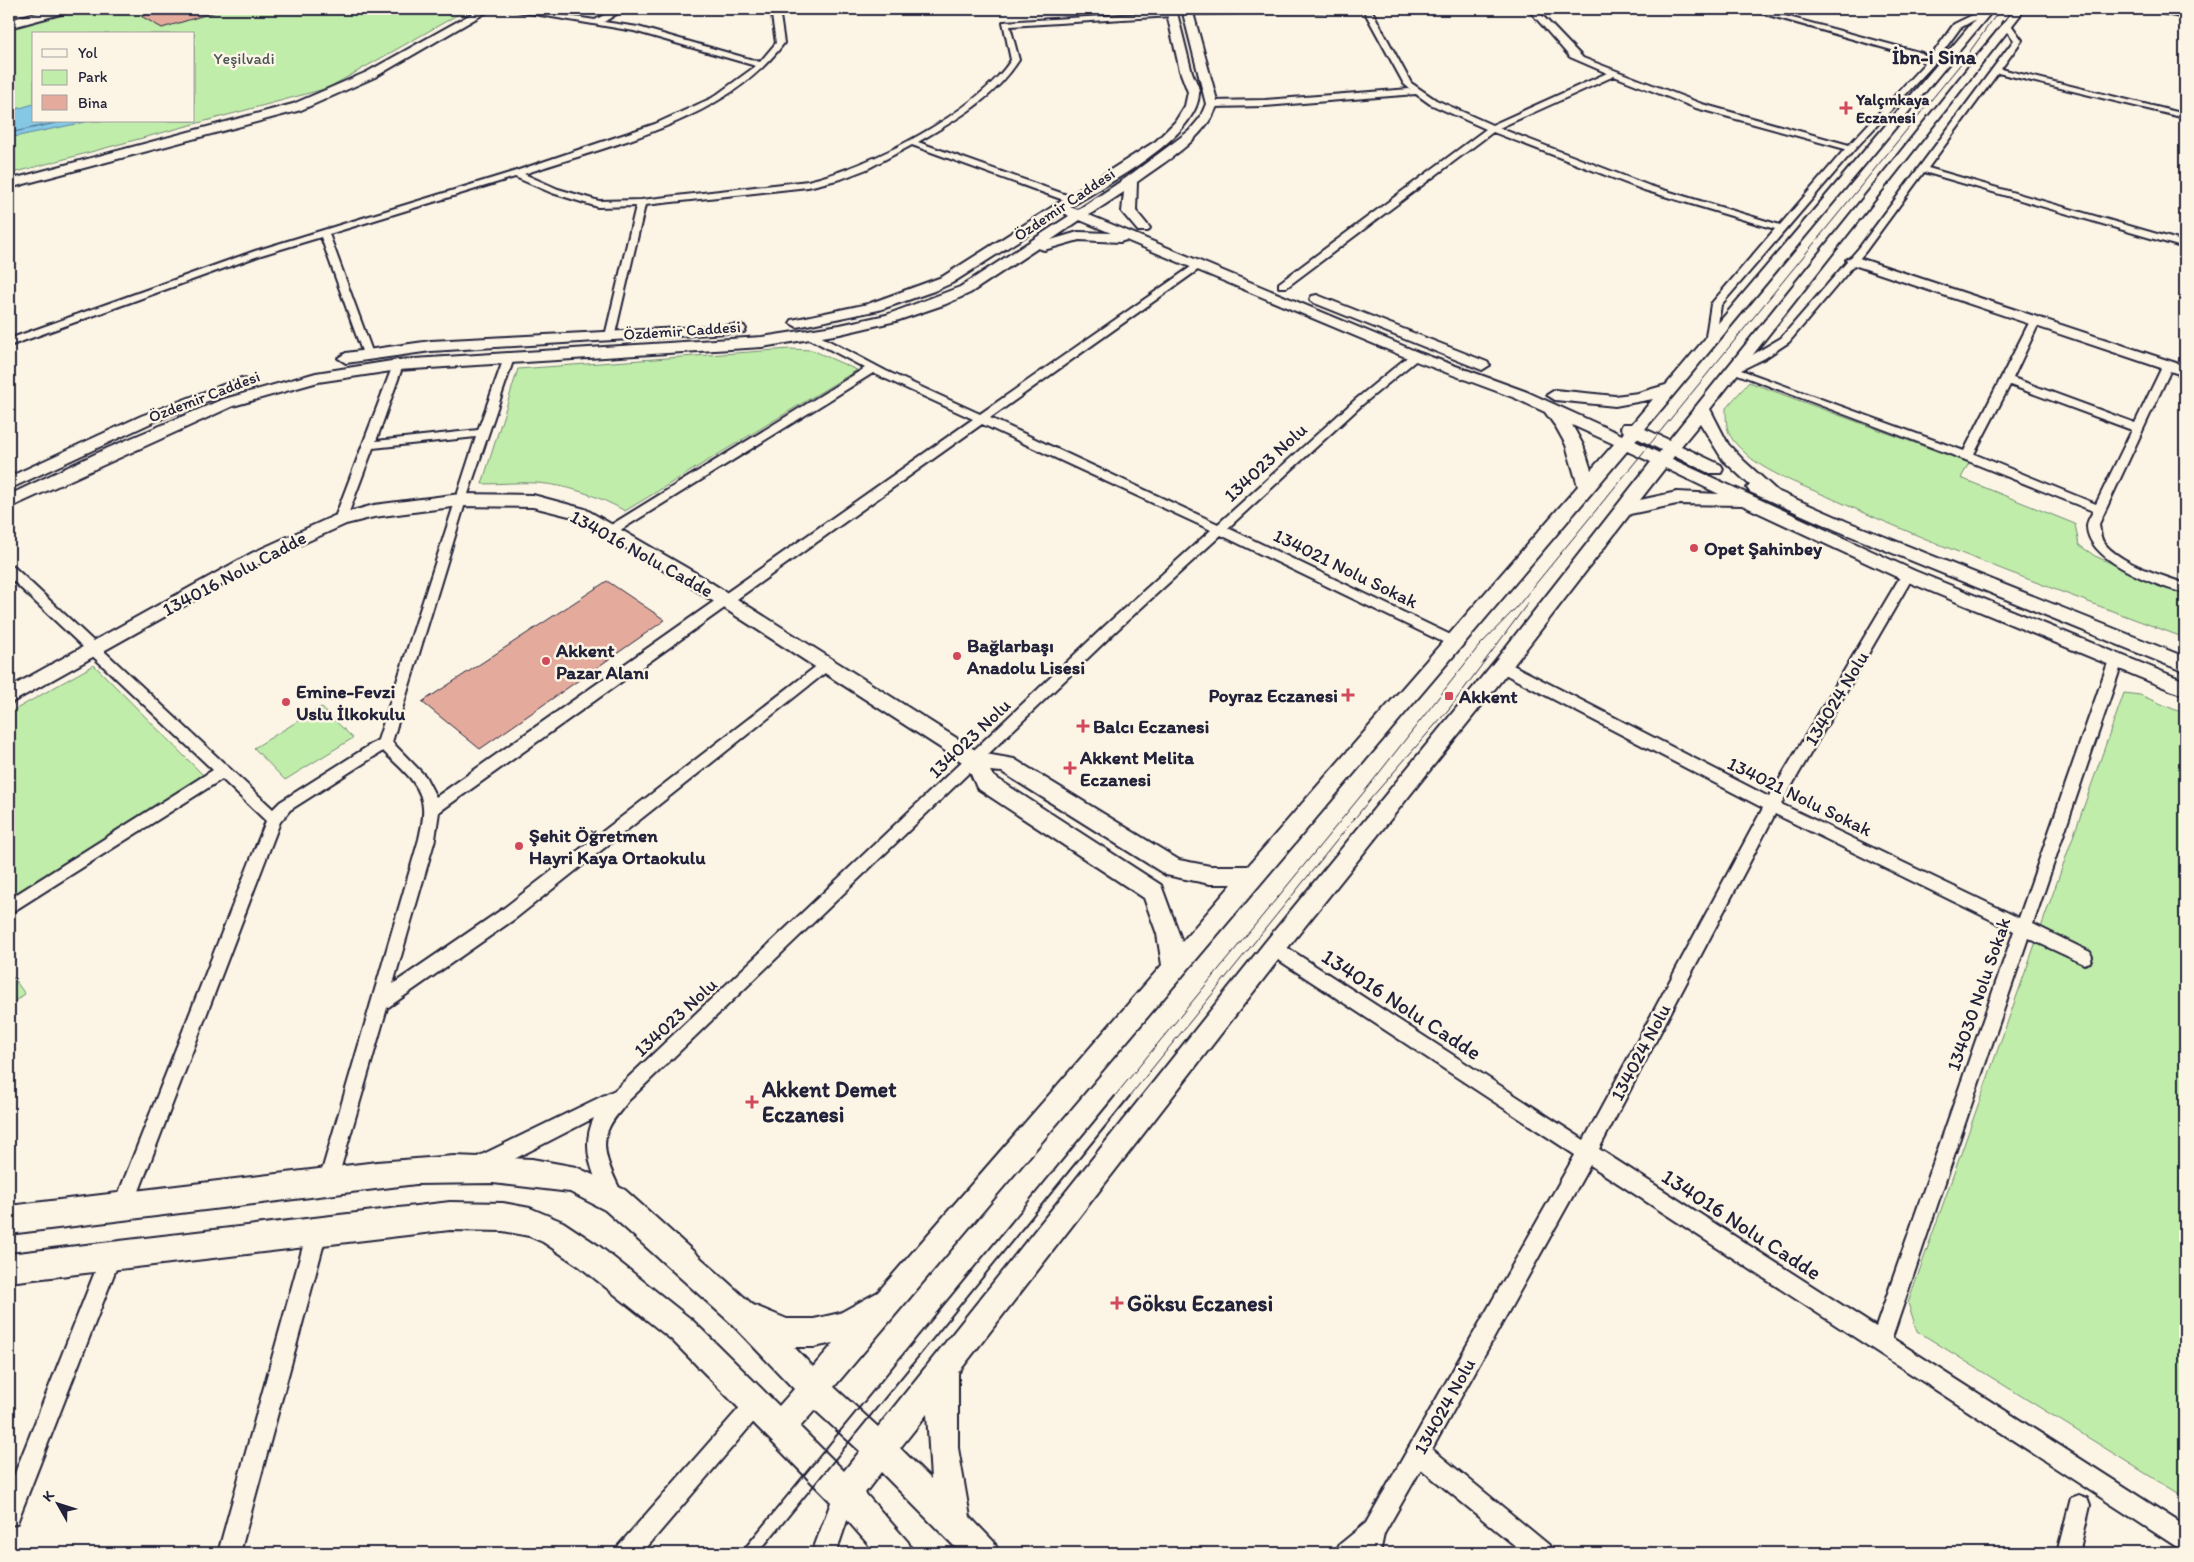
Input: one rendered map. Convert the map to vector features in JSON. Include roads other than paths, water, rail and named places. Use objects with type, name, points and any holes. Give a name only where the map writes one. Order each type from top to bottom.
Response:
[{"type":"main road","points":[[9,18],[41,9]]},
{"type":"main road","points":[[9,24],[64,9]]},
{"type":"main road","points":[[9,184],[312,101],[347,87],[398,62],[488,9]]},
{"type":"main road","points":[[780,1428],[1710,343],[1989,9]]},
{"type":"main road","points":[[844,1494],[1274,948],[1502,666],[1732,370],[2006,24],[2020,9]]},
{"type":"main road","points":[[2155,9],[2185,15]]},
{"type":"main road","name":"Özdemir Caddesi","points":[[328,360],[431,346],[761,327],[864,310],[913,296],[947,280],[1160,144],[1180,124],[1191,106],[1194,92],[1186,71],[1172,11]]},
{"type":"main road","points":[[1187,11],[1212,104]]},
{"type":"main road","name":"Özdemir Caddesi","points":[[9,502],[114,452],[227,403],[298,382],[398,365],[762,342],[812,336],[874,324],[921,309],[965,290],[1131,181],[1193,134],[1206,119],[1212,104]]},
{"type":"main road","points":[[1131,181],[1129,212],[1140,234]]},
{"type":"main road","points":[[1066,204],[1140,234],[1283,285],[1552,401],[1667,454],[1747,500],[1908,575],[2185,689]]},
{"type":"main road","points":[[1023,253],[1078,236],[1140,234],[1198,265],[1415,356],[1552,401],[1614,401],[1640,398],[1671,388]]},
{"type":"main road","points":[[1857,255],[2185,356]]},
{"type":"main road","points":[[1879,262],[2035,321],[2185,370]]},
{"type":"main road","name":"Özdemir Caddesi","points":[[9,484],[147,419],[201,396],[255,378]]},
{"type":"main road","points":[[1552,401],[1560,419],[1572,438],[1587,487]]},
{"type":"main road","points":[[1702,409],[1708,427],[1724,454],[1774,497]]},
{"type":"main road","points":[[1667,454],[2185,665]]},
{"type":"main road","points":[[1624,509],[1677,498],[1747,500]]},
{"type":"main road","name":"134016 Nolu Cadde","points":[[9,697],[258,557],[340,520],[374,511],[460,500],[532,502],[579,513],[724,599],[975,760]]},
{"type":"main road","points":[[975,760],[1007,765],[1174,868],[1210,875],[1254,876]]},
{"type":"main road","points":[[975,760],[985,782],[1153,892],[1169,934],[1174,969]]},
{"type":"main road","points":[[9,1220],[328,1181],[449,1169],[511,1171],[571,1180],[594,1188],[614,1200],[742,1314],[814,1388],[880,1449],[982,1553]]},
{"type":"main road","points":[[9,1268],[450,1216],[503,1217],[530,1222],[553,1232],[589,1256],[682,1330],[844,1494],[897,1553]]},
{"type":"main road","points":[[742,1314],[787,1333],[814,1332],[845,1326],[895,1296]]},
{"type":"main road","points":[[944,1368],[940,1409],[941,1444],[956,1528]]},
{"type":"street","points":[[509,9],[635,29],[762,65]]},
{"type":"street","points":[[596,23],[620,9]]},
{"type":"street","points":[[9,343],[258,253],[516,174],[658,126],[715,100],[762,65],[780,43],[775,9]]},
{"type":"street","points":[[1187,11],[1334,9]]},
{"type":"street","points":[[1366,9],[1408,84],[1433,102],[1516,139],[1647,188],[1781,228]]},
{"type":"street","points":[[1532,9],[1573,55],[1614,73],[1699,106],[1851,148]]},
{"type":"street","points":[[1751,9],[1919,55],[1930,63]]},
{"type":"street","points":[[1771,9],[1922,48],[1926,51],[1925,54],[1919,55]]},
{"type":"street","points":[[1710,343],[1716,304],[1851,148],[1930,63],[1957,26],[1989,9]]},
{"type":"street","points":[[516,174],[555,191],[598,204],[641,203],[808,184],[838,177],[864,167],[911,142],[995,88],[1016,60],[1006,24],[1172,11]]},
{"type":"street","points":[[1732,370],[1761,356],[1784,340],[1857,255],[2018,40],[2006,24]]},
{"type":"street","points":[[1929,48],[1943,46]]},
{"type":"street","points":[[1996,70],[2185,116]]},
{"type":"street","points":[[1283,285],[1493,128],[1614,73]]},
{"type":"street","points":[[1212,104],[1265,103],[1418,91]]},
{"type":"street","points":[[911,142],[1066,204]]},
{"type":"street","points":[[1922,169],[2185,245]]},
{"type":"street","points":[[610,336],[641,203]]},
{"type":"street","points":[[324,233],[368,354]]},
{"type":"street","points":[[431,810],[724,599],[1198,265]]},
{"type":"street","points":[[1967,456],[2008,380],[2035,321]]},
{"type":"street","name":"134021 Nolu Sokak","points":[[812,336],[872,368],[1221,530],[1454,642]]},
{"type":"street","name":"134023 Nolu","points":[[622,1095],[975,760],[1112,627],[1221,530],[1359,402],[1415,356]]},
{"type":"street","points":[[124,1205],[274,819],[285,806],[384,743],[460,500],[509,358]]},
{"type":"street","points":[[340,520],[398,365]]},
{"type":"street","points":[[2168,365],[2092,524],[2099,546],[2122,561],[2185,589]]},
{"type":"street","points":[[610,532],[872,368]]},
{"type":"street","points":[[1732,370],[1967,456],[2098,509]]},
{"type":"street","points":[[2008,380],[2138,428]]},
{"type":"street","points":[[367,445],[483,433]]},
{"type":"street","points":[[9,570],[274,819]]},
{"type":"street","name":"134024 Nolu","points":[[1369,1553],[1374,1531],[1587,1153],[1772,806],[1908,575]]},
{"type":"street","name":"134030 Nolu Sokak","points":[[1881,1341],[2116,660]]},
{"type":"street","points":[[379,1004],[510,913],[828,665]]},
{"type":"street","name":"134021 Nolu Sokak","points":[[1502,666],[1772,806],[2084,957]]},
{"type":"street","points":[[328,1181],[427,839],[431,810],[429,797],[423,784],[384,743]]},
{"type":"street","points":[[9,907],[222,772]]},
{"type":"street","name":"134016 Nolu Cadde","points":[[1274,948],[1350,1000],[2185,1539]]},
{"type":"street","points":[[472,1170],[622,1095]]},
{"type":"street","points":[[614,1200],[600,1164],[596,1147],[598,1128],[622,1095]]},
{"type":"street","points":[[229,1553],[317,1232]]},
{"type":"street","points":[[9,1515],[111,1256]]},
{"type":"street","points":[[627,1553],[756,1404]]},
{"type":"street","points":[[1418,1452],[1541,1553]]},
{"type":"street","points":[[823,1553],[830,1539],[844,1494]]},
{"type":"street","points":[[2068,1553],[2079,1506]]},
{"type":"street","name":"134024 Nolu","points":[[1348,1553],[1374,1531]]},
{"type":"water","points":[[32,105],[32,122],[85,122],[9,138],[9,111]]},
{"type":"tram line","points":[[1114,1097],[1364,792],[1479,646],[1516,608],[1963,61],[1996,15]]},
{"type":"tram line","points":[[1967,64],[2008,17]]},
{"type":"tram line","points":[[1129,1097],[1372,797],[1449,709],[1528,603]]},
{"type":"tram line","points":[[740,1553],[1115,1096]]},
{"type":"tram line","points":[[759,1553],[1130,1096]]},
{"type":"place","name":"Yalçınkaya Eczanesi","points":[[1846,108]]},
{"type":"place","name":"Opet Şahinbey","points":[[1694,548]]},
{"type":"place","name":"Bağlarbaşı Anadolu Lisesi","points":[[957,656]]},
{"type":"place","name":"Akkent Pazar Alanı","points":[[546,661]]},
{"type":"place","name":"Poyraz Eczanesi","points":[[1348,695]]},
{"type":"place","name":"Akkent","points":[[1449,696]]},
{"type":"place","name":"Emine-Fevzi Uslu İlkokulu","points":[[286,702]]},
{"type":"place","name":"Balcı Eczanesi","points":[[1083,726]]},
{"type":"place","name":"Akkent Melita Eczanesi","points":[[1070,768]]},
{"type":"place","name":"Şehit Öğretmen Hayri Kaya Ortaokulu","points":[[519,846]]},
{"type":"place","name":"Akkent Demet Eczanesi","points":[[752,1102]]},
{"type":"place","name":"Göksu Eczanesi","points":[[1117,1303]]},
{"type":"district","name":"İbn-i Sina","points":[[1934,57]]},
{"type":"park label","name":"Yeşilvadi","points":[[244,58]]}]
